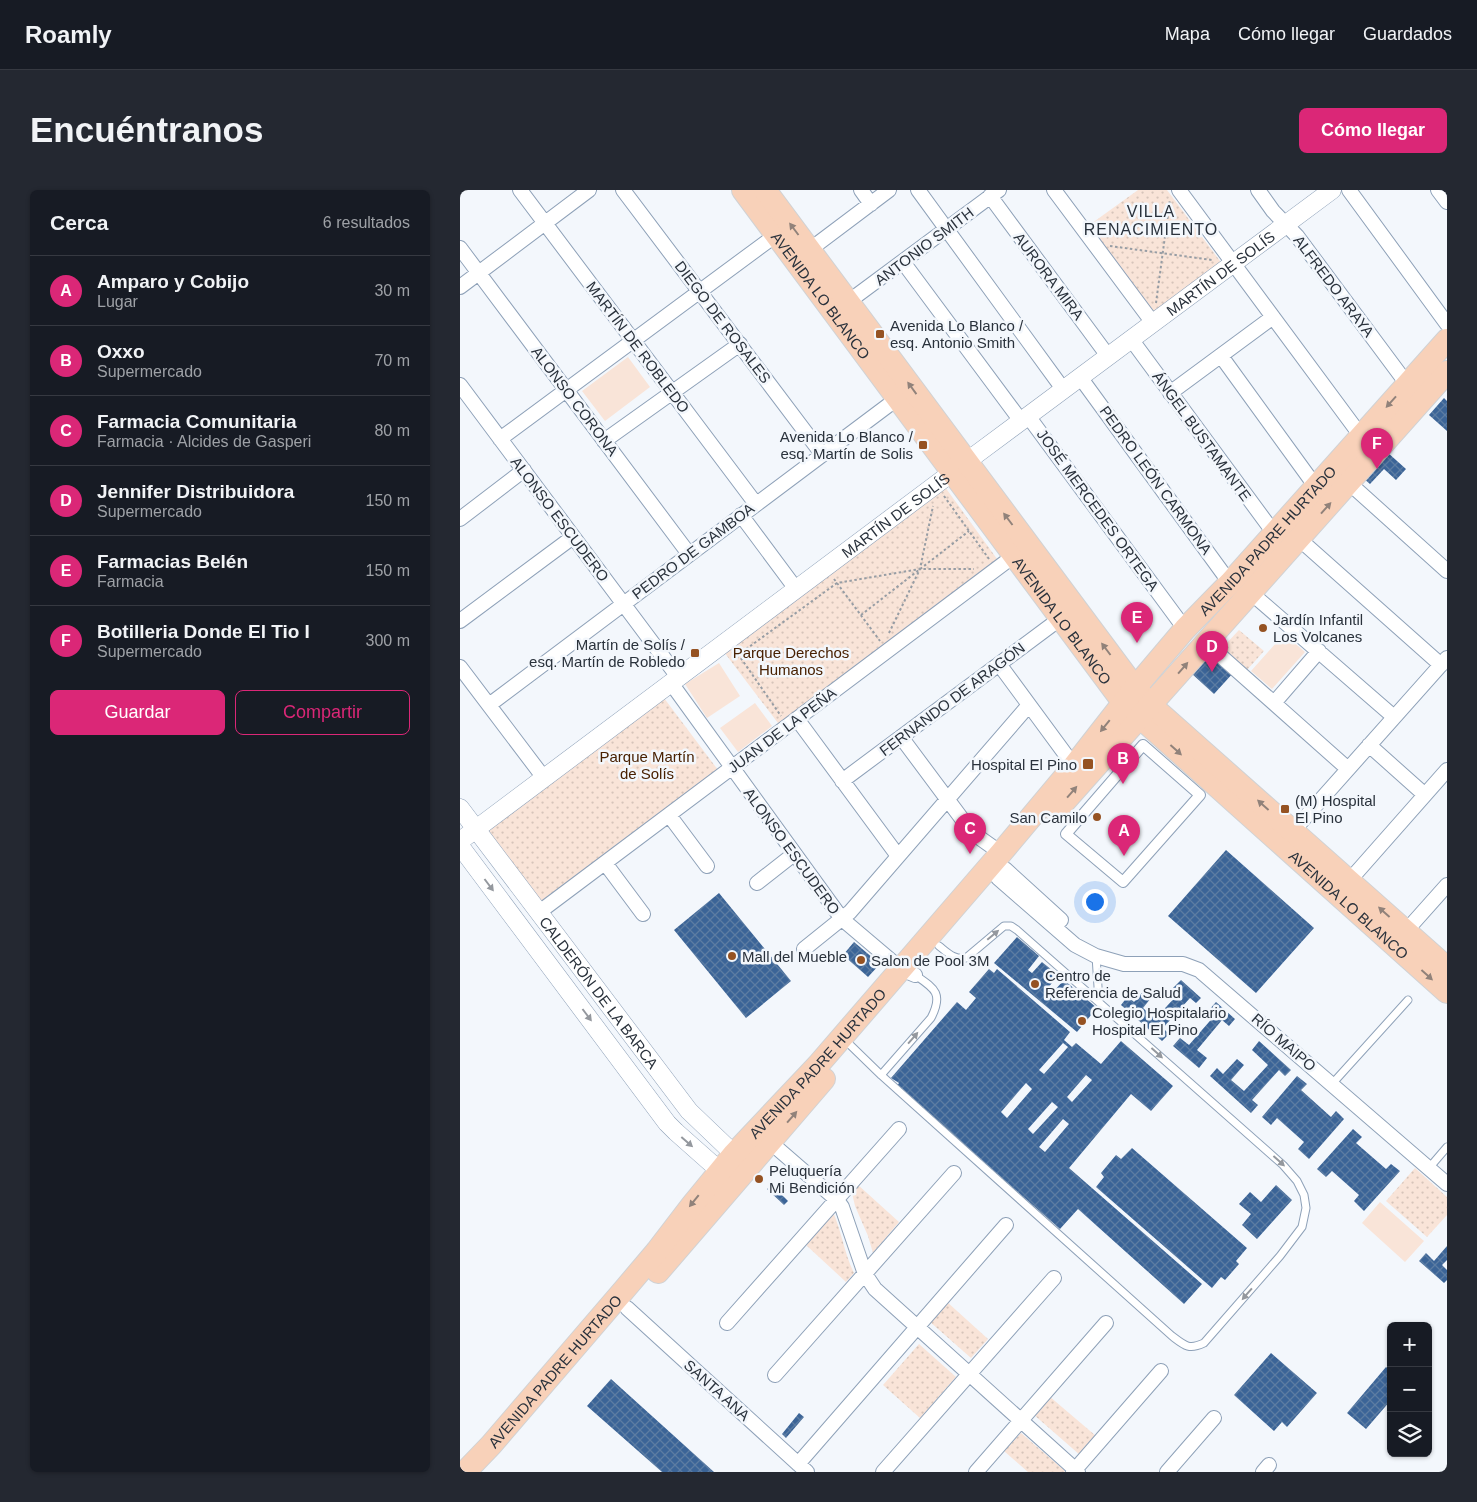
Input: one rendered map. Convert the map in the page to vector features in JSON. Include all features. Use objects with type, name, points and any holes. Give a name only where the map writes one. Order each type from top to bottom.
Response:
[{"type":"main road","name":"AVENIDA LO BLANCO","points":[[743,190],[776,235],[802,255],[848,302],[959,467],[1015,556],[1061,618],[1129,695],[1245,816],[1447,992]]},
{"type":"main road","name":"AVENIDA LO BLANCO","points":[[765,190],[802,255],[898,398],[959,467],[1129,695]]},
{"type":"main road","name":"AVENIDA PADRE HURTADO","points":[[469,1471],[624,1290],[734,1170],[770,1142],[847,1042],[1001,867],[1088,774],[1205,642],[1274,533],[1447,340]]},
{"type":"main road","name":"AVENIDA PADRE HURTADO","points":[[908,972],[939,946],[1001,867],[1074,766],[1129,695],[1185,629],[1240,588],[1298,538],[1447,372]]},
{"type":"main road","name":"AVENIDA LO BLANCO","points":[[1145,711],[1293,831],[1447,968]]},
{"type":"main road","name":"AVENIDA PADRE HURTADO","points":[[469,1471],[627,1308],[734,1170],[755,1130],[847,1042]]},
{"type":"street","name":"MARTÍN DE ROBLEDO","points":[[520,190],[756,504]]},
{"type":"street","points":[[460,286],[589,190]]},
{"type":"street","name":"DIEGO DE ROSALES","points":[[623,190],[822,454]]},
{"type":"street","points":[[861,190],[871,204]]},
{"type":"street","points":[[802,255],[889,190]]},
{"type":"street","points":[[918,190],[1063,389]]},
{"type":"street","points":[[1054,190],[1153,323]]},
{"type":"street","name":"ALFREDO ARAYA","points":[[1258,190],[1273,211],[1297,236],[1407,384]]},
{"type":"street","name":"MARTÍN DE SOLÍS","points":[[460,841],[1024,418],[1332,190]]},
{"type":"street","points":[[1349,190],[1447,324]]},
{"type":"street","points":[[1438,190],[1447,202]]},
{"type":"street","name":"ANTONIO SMITH","points":[[848,302],[994,193]]},
{"type":"street","name":"AURORA MIRA","points":[[994,193],[1108,356]]},
{"type":"street","points":[[1174,195],[1233,263],[1361,436]]},
{"type":"street","points":[[500,438],[776,235]]},
{"type":"street","name":"ALONSO CORONA","points":[[460,248],[690,554]]},
{"type":"street","name":"JOSÉ MERCEDES ORTEGA","points":[[903,262],[1185,629]]},
{"type":"street","points":[[1170,393],[1273,317]]},
{"type":"street","name":"ÁNGEL BUSTAMANTE","points":[[1131,339],[1274,533]]},
{"type":"street","points":[[604,441],[740,344]]},
{"type":"street","points":[[1221,356],[1316,486]]},
{"type":"street","name":"PEDRO LEÓN CARMONA","points":[[1080,377],[1240,588],[1319,652],[1394,717]]},
{"type":"street","name":"ALONSO ESCUDERO","points":[[460,385],[624,604],[732,768],[842,919],[908,972]]},
{"type":"street","name":"PEDRO DE GAMBOA","points":[[489,705],[898,398]]},
{"type":"street","points":[[460,519],[524,470]]},
{"type":"street","points":[[1348,482],[1447,570]]},
{"type":"street","points":[[741,515],[796,589]]},
{"type":"street","points":[[460,621],[574,536]]},
{"type":"street","points":[[1293,831],[1444,662],[1298,538]]},
{"type":"street","name":"JUAN DE LA PEÑA","points":[[538,913],[732,768],[886,648],[1015,556]]},
{"type":"street","name":"FERNANDO DE ARAGÓN","points":[[842,781],[1061,618]]},
{"type":"street","points":[[1205,642],[1348,769]]},
{"type":"street","points":[[1274,703],[1319,652]]},
{"type":"street","points":[[999,664],[1074,766]]},
{"type":"street","points":[[460,666],[544,778]]},
{"type":"street","points":[[804,950],[850,912],[1029,705]]},
{"type":"street","points":[[792,722],[842,781],[898,856]]},
{"type":"street","name":"RÍO MAIPO","points":[[901,737],[947,800],[1001,867],[1075,945],[1096,956],[1124,964],[1183,964],[1199,970],[1447,1184]]},
{"type":"street","points":[[1143,745],[1200,795],[1123,882],[1066,834],[1143,745]]},
{"type":"street","points":[[1369,745],[1426,795]]},
{"type":"street","points":[[1349,881],[1447,770]]},
{"type":"street","name":"CALDERÓN DE LA BARCA","points":[[460,808],[734,1170]]},
{"type":"street","points":[[669,815],[707,866]]},
{"type":"street","name":"CALDERÓN DE LA BARCA","points":[[460,846],[676,1132],[734,1170]]},
{"type":"street","points":[[757,883],[794,854]]},
{"type":"street","points":[[605,863],[643,914]]},
{"type":"street","points":[[1406,931],[1447,885]]},
{"type":"street","points":[[661,1114],[664,1102],[670,1098],[678,1098]]},
{"type":"street","points":[[726,1323],[899,1130]]},
{"type":"street","points":[[770,1142],[837,1200],[842,1207],[865,1274],[875,1289],[1075,1471],[1161,1372]]},
{"type":"street","points":[[775,1375],[954,1173]]},
{"type":"street","points":[[803,1468],[916,1328],[1006,1225]]},
{"type":"street","points":[[883,1472],[1054,1278]]},
{"type":"street","name":"SANTA ANA","points":[[627,1308],[803,1468]]},
{"type":"street","points":[[976,1472],[1106,1323]]},
{"type":"street","points":[[1167,1472],[1214,1418]]},
{"type":"lane","points":[[847,1042],[881,1075],[1172,1336],[1190,1348],[1204,1343],[1280,1256],[1302,1227],[1306,1208],[1304,1195],[1298,1181],[1283,1164],[1018,930],[1011,926],[1004,926],[966,958],[954,958],[939,946]]},
{"type":"lane","points":[[1096,956],[1099,1002]]},
{"type":"lane","points":[[881,1075],[930,1018],[936,1008],[938,1000],[934,988],[908,972]]},
{"type":"lane","points":[[1332,1084],[1408,1000]]},
{"type":"lane","points":[[1428,1168],[1447,1147]]},
{"type":"path","points":[[1153,323],[1174,195]]},
{"type":"path","points":[[1093,243],[1233,263]]},
{"type":"path","points":[[942,494],[997,569]]},
{"type":"path","points":[[825,567],[886,648],[920,569],[933,505]]},
{"type":"path","points":[[861,615],[969,530]]},
{"type":"path","points":[[792,722],[738,654],[837,583],[920,569],[997,569]]},
{"type":"green space","points":[[1138,190],[1167,190],[1223,265],[1154,315],[1088,226]]},
{"type":"green space","points":[[628,357],[650,387],[605,421],[582,391]]},
{"type":"green space","name":"Parque Derechos Humanos","points":[[945,487],[1000,563],[781,727],[724,652]]},
{"type":"green space","points":[[1239,630],[1264,651],[1247,670],[1222,648]]},
{"type":"green space","points":[[1284,634],[1305,652],[1272,689],[1251,671]]},
{"type":"green space","points":[[719,663],[740,696],[707,718],[685,684]]},
{"type":"green space","name":"Parque Martín de Solís","points":[[661,694],[718,770],[542,904],[485,830]]},
{"type":"green space","points":[[755,703],[772,726],[738,752],[720,728]]},
{"type":"green space","points":[[1415,1168],[1447,1197],[1447,1215],[1427,1237],[1386,1201]]},
{"type":"green space","points":[[857,1184],[899,1222],[873,1253],[855,1206],[852,1189]]},
{"type":"green space","points":[[1380,1202],[1424,1241],[1405,1262],[1362,1223]]},
{"type":"green space","points":[[833,1212],[854,1273],[846,1282],[806,1245]]},
{"type":"green space","points":[[946,1301],[988,1339],[971,1358],[929,1321]]},
{"type":"green space","points":[[919,1344],[956,1377],[920,1418],[883,1385]]},
{"type":"green space","points":[[1049,1396],[1096,1436],[1080,1455],[1033,1414]]},
{"type":"green space","points":[[1021,1433],[1065,1471],[1028,1472],[1004,1451]]},
{"type":"building","points":[[1444,398],[1447,401],[1447,431],[1429,415]]},
{"type":"building","points":[[1387,452],[1406,469],[1396,480],[1384,469],[1370,484],[1363,478]]},
{"type":"building","points":[[1210,651],[1234,672],[1214,694],[1191,673]]},
{"type":"building","points":[[1226,850],[1314,928],[1256,993],[1168,916]]},
{"type":"building","name":"Mall del Mueble","points":[[719,893],[791,981],[746,1018],[674,930]]},
{"type":"building","name":"Centro de Referencia de Salud","points":[[1017,937],[1039,956],[1028,970],[1032,973],[1042,962],[1058,975],[1048,988],[1053,992],[1064,980],[1097,1008],[1077,1032],[994,963]]},
{"type":"building","name":"Salon de Pool 3M","points":[[854,942],[880,964],[868,977],[843,955]]},
{"type":"building","points":[[989,969],[994,973],[997,969],[1070,1032],[1064,1040],[1072,1047],[1076,1043],[1101,1064],[1121,1041],[1173,1086],[1151,1111],[1131,1094],[1069,1168],[1202,1284],[1184,1304],[1078,1209],[1060,1229],[897,1086],[899,1083],[891,1078],[957,1002],[966,1010],[976,998],[969,992]],"holes":[[[1063,1043],[1068,1047],[1044,1074],[1039,1070]],[[1086,1075],[1092,1080],[1072,1102],[1067,1097]],[[1026,1083],[1032,1089],[1007,1118],[1001,1112]],[[1052,1102],[1058,1107],[1033,1134],[1028,1129]],[[1063,1119],[1069,1124],[1045,1152],[1039,1147]]]},
{"type":"building","points":[[1181,980],[1201,998],[1196,1003],[1190,998],[1163,1028],[1169,1034],[1162,1041],[1121,1005],[1128,996],[1134,1002],[1148,986],[1155,993],[1143,1008],[1155,1019],[1179,993],[1173,988]]},
{"type":"building","points":[[1216,1002],[1235,1019],[1229,1026],[1222,1020],[1197,1050],[1207,1058],[1199,1068],[1173,1046],[1180,1038],[1189,1045],[1215,1015],[1209,1010]]},
{"type":"building","points":[[1259,1041],[1291,1070],[1285,1076],[1279,1070],[1252,1100],[1258,1105],[1251,1113],[1210,1076],[1217,1068],[1223,1074],[1237,1059],[1244,1065],[1231,1080],[1244,1091],[1268,1065],[1252,1050]]},
{"type":"building","points":[[1297,1076],[1307,1084],[1301,1090],[1331,1117],[1336,1111],[1344,1119],[1309,1159],[1298,1149],[1304,1142],[1277,1118],[1271,1125],[1262,1117]]},
{"type":"building","points":[[1353,1129],[1362,1137],[1356,1143],[1386,1169],[1391,1164],[1400,1171],[1364,1211],[1354,1201],[1359,1195],[1332,1171],[1326,1177],[1317,1169]]},
{"type":"building","points":[[1132,1148],[1247,1248],[1236,1261],[1239,1264],[1225,1280],[1221,1277],[1212,1288],[1096,1187],[1104,1177],[1101,1173],[1116,1155],[1121,1159]]},
{"type":"building","points":[[772,1185],[788,1201],[784,1205],[767,1189]]},
{"type":"building","points":[[1276,1185],[1292,1200],[1257,1239],[1242,1225],[1251,1214],[1239,1204],[1250,1192],[1261,1202]]},
{"type":"building","points":[[1447,1246],[1447,1260],[1442,1265],[1447,1270],[1447,1280],[1444,1283],[1419,1261],[1426,1253],[1434,1261]]},
{"type":"building","points":[[1271,1353],[1317,1393],[1287,1427],[1282,1422],[1274,1431],[1234,1395]]},
{"type":"building","points":[[1387,1368],[1387,1405],[1366,1429],[1347,1413]]},
{"type":"building","points":[[611,1379],[714,1472],[662,1472],[587,1406]]},
{"type":"building","points":[[799,1413],[804,1417],[786,1438],[782,1434]]},
{"type":"place","name":"Avenida Lo Blanco / esq. Antonio Smith","points":[[880,334]]},
{"type":"place","name":"Avenida Lo Blanco / esq. Martín de Solis","points":[[923,445]]},
{"type":"place","name":"Botilleria Donde El Tio I","points":[[1377,469]]},
{"type":"place","name":"Jardín Infantil Los Volcanes","points":[[1263,628]]},
{"type":"place","name":"Farmacias Belén","points":[[1137,643]]},
{"type":"place","name":"Martín de Solís / esq. Martín de Robledo","points":[[695,653]]},
{"type":"place","name":"Jennifer Distribuidora","points":[[1212,672]]},
{"type":"place","name":"Hospital El Pino","points":[[1088,764]]},
{"type":"place","name":"Oxxo","points":[[1123,784]]},
{"type":"place","name":"(M) Hospital El Pino","points":[[1285,809]]},
{"type":"place","name":"San Camilo","points":[[1097,817]]},
{"type":"place","name":"Farmacia Comunitaria","points":[[970,854]]},
{"type":"place","name":"Amparo y Cobijo","points":[[1124,856]]},
{"type":"place","name":"Mall del Mueble","points":[[732,956]]},
{"type":"place","name":"Salon de Pool 3M","points":[[861,960]]},
{"type":"place","name":"Centro de Referencia de Salud","points":[[1035,984]]},
{"type":"place","name":"Colegio Hospitalario Hospital El Pino","points":[[1082,1021]]},
{"type":"place","name":"Peluquería Mi Bendición","points":[[759,1179]]},
{"type":"district","name":"VILLA RENACIMIENTO","points":[[1151,220]]}]
